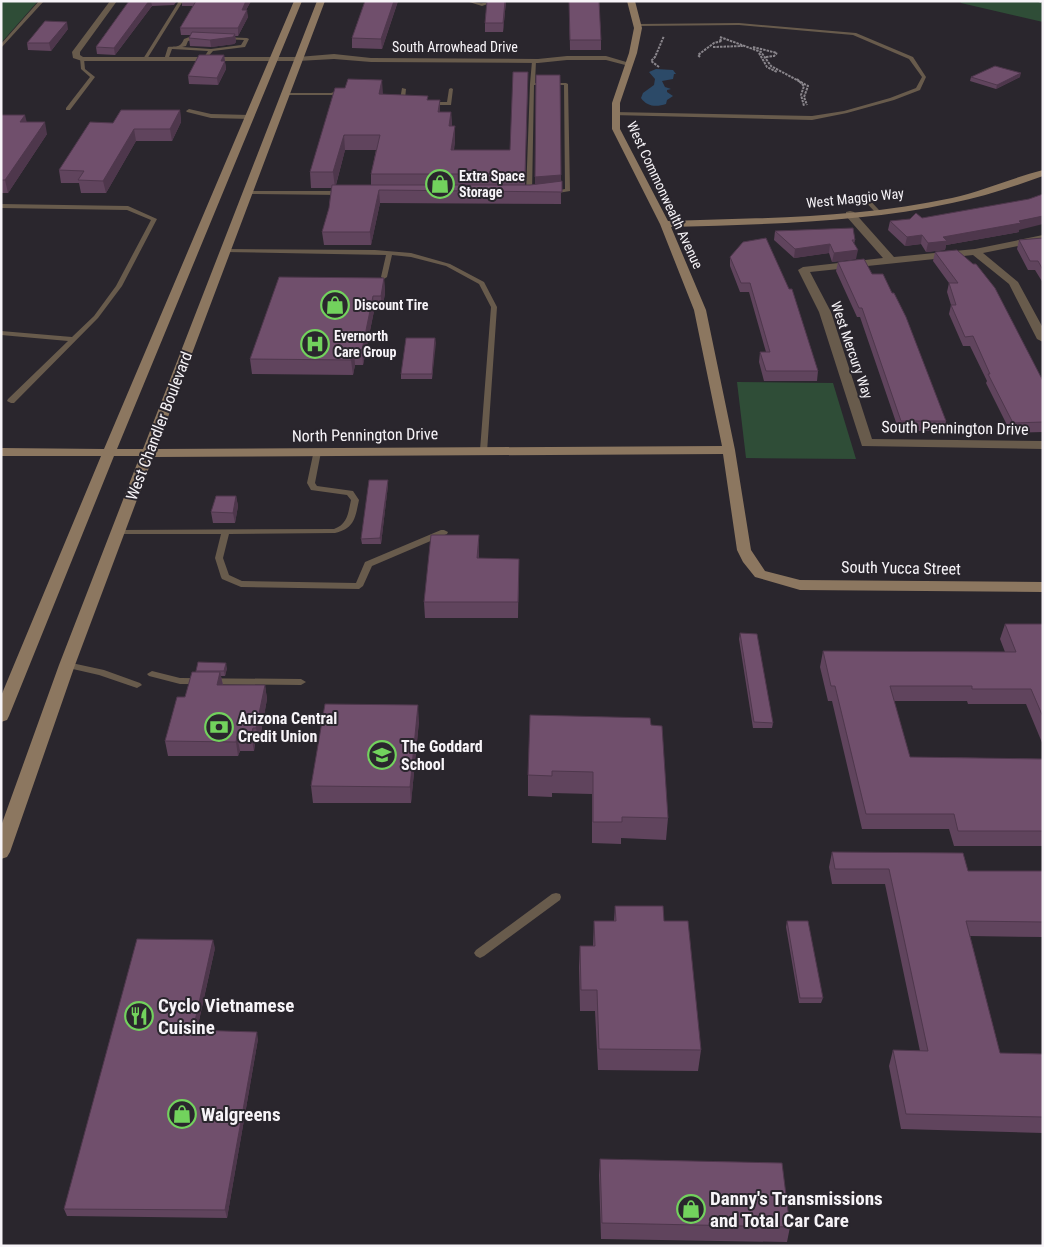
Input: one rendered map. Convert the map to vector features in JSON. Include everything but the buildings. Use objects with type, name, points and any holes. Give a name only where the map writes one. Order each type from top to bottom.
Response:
[{"type":"main road","name":"West Chandler Boulevard","points":[[1,716],[298,1]]},
{"type":"main road","name":"West Chandler Boulevard","points":[[1,852],[67,666],[321,1]]},
{"type":"main road","name":"West Commonwealth Avenue","points":[[632,1],[638,25],[614,114],[616,129],[665,224],[700,310],[729,450],[744,550],[750,562],[760,574]]},
{"type":"main road","name":"West Maggio Way","points":[[665,224],[877,211],[953,199],[1008,185],[1043,173]]},
{"type":"main road","name":"North Pennington Drive","points":[[1,452],[729,450]]},
{"type":"main road","name":"South Yucca Street","points":[[760,574],[800,585],[1043,587]]},
{"type":"street","points":[[82,59],[76,56],[76,52],[114,1]]},
{"type":"street","name":"South Arrowhead Drive","points":[[82,59],[298,59],[324,63],[348,63],[371,60],[536,61],[557,65],[603,66],[629,64]]},
{"type":"street","points":[[850,214],[892,262],[975,252],[1043,238]]},
{"type":"street","points":[[975,252],[1013,282],[1043,339]]},
{"type":"street","name":"West Mercury Way","points":[[867,443],[825,312],[804,270],[892,262]]},
{"type":"street","name":"South Pennington Drive","points":[[867,443],[1043,445]]},
{"type":"lane","points":[[1,47],[42,1]]},
{"type":"lane","points":[[145,59],[180,1]]},
{"type":"lane","points":[[468,1],[482,5],[494,1]]},
{"type":"lane","points":[[614,114],[806,118],[845,112],[892,99],[918,89],[924,78],[911,58],[854,34],[739,24],[638,25]]},
{"type":"lane","points":[[179,47],[184,46],[186,40],[192,37],[209,37]]},
{"type":"lane","points":[[166,59],[170,48],[211,50],[243,46],[247,38],[217,37]]},
{"type":"lane","points":[[205,59],[211,50]]},
{"type":"lane","points":[[68,110],[93,77],[82,69],[82,59]]},
{"type":"lane","points":[[530,194],[532,84],[536,61]]},
{"type":"lane","points":[[532,84],[566,84],[568,190],[549,192]]},
{"type":"lane","points":[[404,89],[402,100],[412,102]]},
{"type":"lane","points":[[421,104],[448,104],[451,89]]},
{"type":"lane","points":[[285,94],[332,94],[343,90]]},
{"type":"lane","points":[[189,110],[211,116],[250,117]]},
{"type":"lane","points":[[249,193],[346,193]]},
{"type":"lane","points":[[520,194],[540,193]]},
{"type":"lane","points":[[862,195],[877,211]]},
{"type":"lane","points":[[1,206],[128,208],[154,218],[119,286],[96,317],[12,402]]},
{"type":"lane","points":[[227,251],[389,253],[411,255],[448,265],[482,284],[494,307],[484,450]]},
{"type":"lane","points":[[384,277],[389,253]]},
{"type":"lane","points":[[1,333],[74,339]]},
{"type":"lane","points":[[118,532],[335,531],[349,525],[355,500],[350,493],[314,488],[310,483],[318,452]]},
{"type":"lane","points":[[226,532],[220,558],[224,577],[240,584],[359,586],[368,564],[444,532]]},
{"type":"lane","points":[[67,666],[101,672],[137,685]]},
{"type":"lane","points":[[152,674],[180,681],[300,682]]},
{"type":"lane","points":[[480,953],[556,897]]},
{"type":"path","points":[[1039,1],[1043,2]]},
{"type":"path","points":[[659,67],[651,61],[655,57],[661,40],[668,31]]},
{"type":"path","points":[[718,33],[725,40],[777,53],[774,56],[766,57]]},
{"type":"path","points":[[722,41],[742,46],[760,54],[767,68],[795,78],[804,85],[801,96],[804,105],[798,118]]},
{"type":"path","points":[[712,47],[742,46]]},
{"type":"path","points":[[753,48],[766,57],[770,66],[798,78],[808,86],[804,97],[808,108],[806,118]]},
{"type":"green space","points":[[1,1],[38,1],[1,43]]},
{"type":"green space","points":[[960,1],[1043,1],[1043,22],[961,3]]},
{"type":"green space","points":[[737,382],[833,383],[856,459],[746,458]]},
{"type":"water","points":[[656,69],[673,70],[676,74],[674,74],[673,79],[662,81],[665,87],[671,89],[667,90],[667,92],[673,96],[667,100],[666,104],[659,106],[649,105],[641,98],[643,93],[654,85],[655,79],[649,72]]},
{"type":"place","name":"Extra Space Storage","points":[[440,184]]},
{"type":"place","name":"Discount Tire","points":[[335,305]]},
{"type":"place","name":"Evernorth Care Group","points":[[315,344]]},
{"type":"place","name":"Arizona Central Credit Union","points":[[219,727]]},
{"type":"place","name":"The Goddard School","points":[[382,755]]},
{"type":"place","name":"Cyclo Vietnamese Cuisine","points":[[139,1016]]},
{"type":"place","name":"Walgreens","points":[[182,1114]]},
{"type":"place","name":"Danny's Transmissions and Total Car Care","points":[[691,1209]]}]
